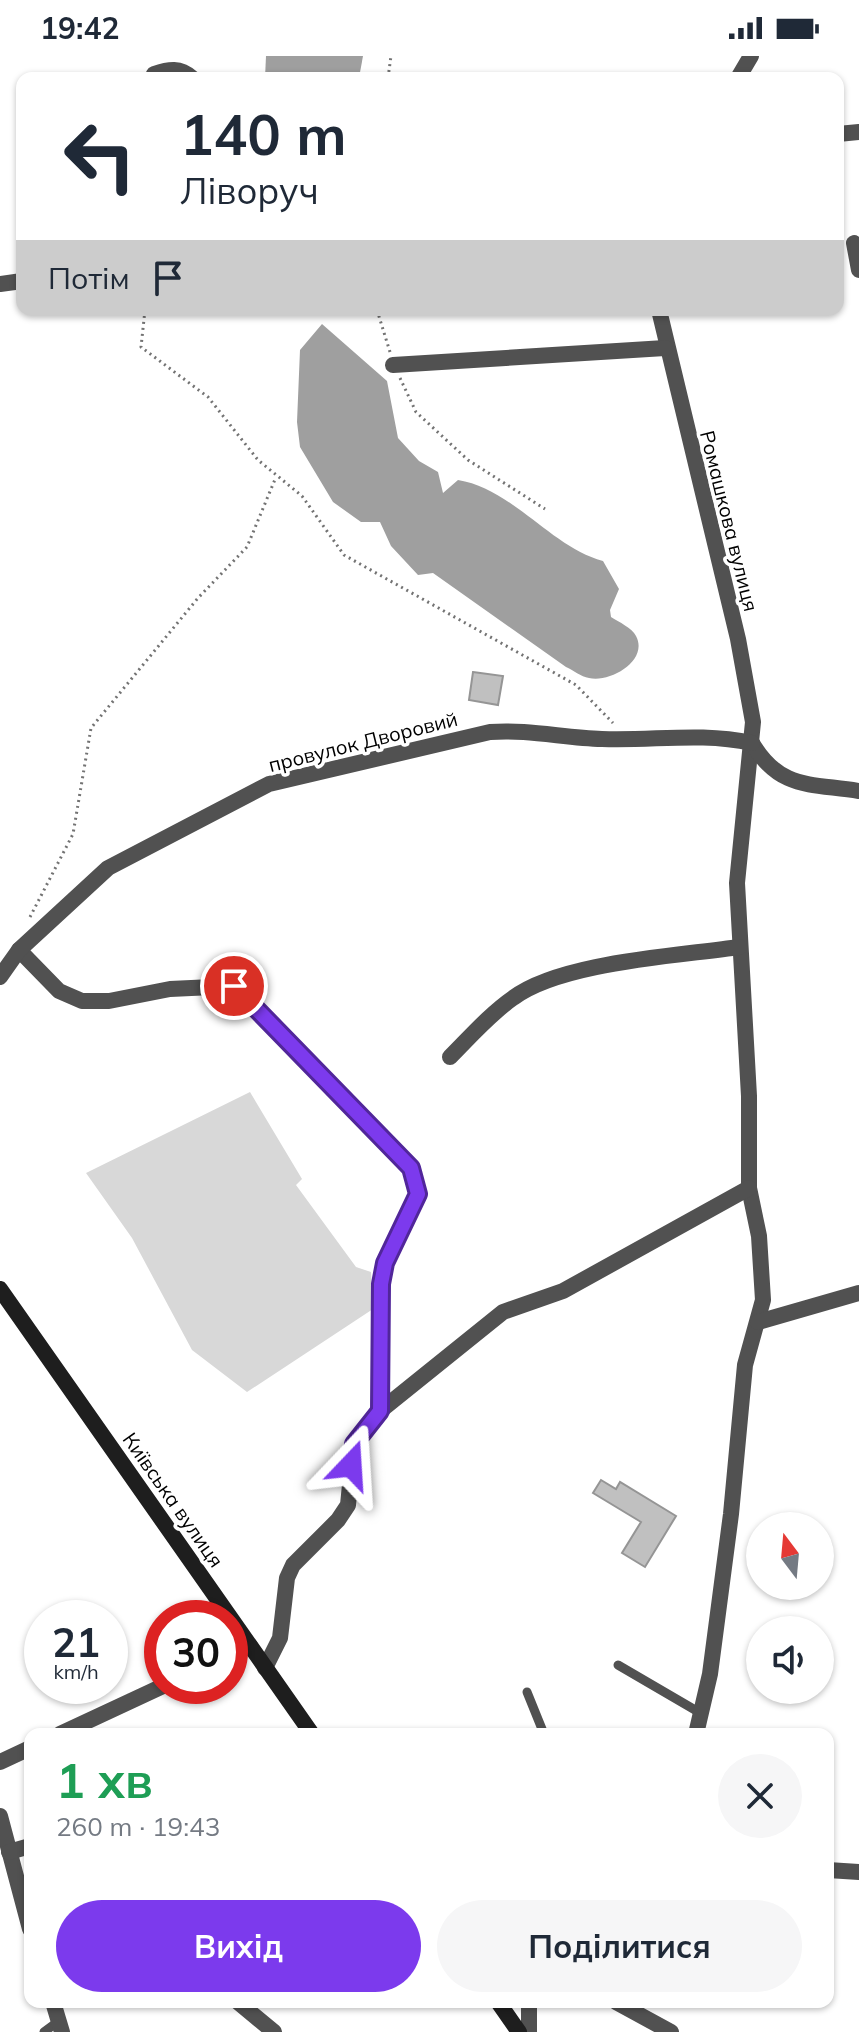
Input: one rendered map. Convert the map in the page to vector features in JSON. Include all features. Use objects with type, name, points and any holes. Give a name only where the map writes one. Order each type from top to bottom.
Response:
[{"type":"street","points":[[850,243],[859,270]]},
{"type":"street","name":"Ромашкова вулиця","points":[[660,316],[665,348],[738,639],[753,722],[737,883],[749,1096],[749,1188],[763,1273],[758,1322],[745,1365],[731,1514],[698,1728]]},
{"type":"street","points":[[393,365],[665,348]]},
{"type":"street","name":"провулок Дворовий","points":[[0,977],[19,950],[108,868],[269,784],[490,732],[521,730],[578,739],[630,740],[713,735],[752,743]]},
{"type":"street","points":[[752,743],[768,766],[786,780],[859,791]]},
{"type":"street","points":[[450,1057],[513,997],[536,985],[578,972],[739,947]]},
{"type":"street","points":[[19,950],[59,991],[82,1001],[109,1001],[170,989],[234,986],[411,1168],[418,1194],[385,1263],[381,1284],[380,1411]]},
{"type":"street","points":[[265,1668],[280,1638],[287,1578],[293,1565],[338,1520],[348,1505],[354,1444],[380,1411],[503,1312],[563,1291],[749,1188]]},
{"type":"street","name":"Київська вулиця","points":[[0,1289],[308,1728]]},
{"type":"street","points":[[758,1322],[859,1293]]},
{"type":"street","points":[[73,1728],[144,1695]]},
{"type":"street","points":[[0,1762],[24,1751]]},
{"type":"street","points":[[0,1816],[24,1907]]},
{"type":"street","points":[[9,1852],[24,1848]]},
{"type":"street","points":[[834,1870],[859,1872]]},
{"type":"street","points":[[245,2008],[274,2032]]},
{"type":"street","points":[[502,2008],[519,2032]]},
{"type":"street","points":[[529,2008],[529,2032]]},
{"type":"street","points":[[627,2008],[671,2032]]},
{"type":"lane","points":[[618,1665],[702,1714]]},
{"type":"lane","points":[[527,1692],[542,1728]]},
{"type":"lane","points":[[44,2032],[61,2026]]},
{"type":"path","points":[[144,316],[141,347],[208,397],[258,460],[302,496],[344,555],[576,685],[630,740]]},
{"type":"path","points":[[379,316],[393,365],[416,412],[468,460],[545,509]]},
{"type":"path","points":[[27,923],[73,834],[91,728],[198,598],[247,547],[276,475]]},
{"type":"shaded area","points":[[266,56],[363,56],[360,72],[265,72]]},
{"type":"shaded area","points":[[322,324],[387,381],[398,438],[419,461],[438,472],[443,493],[458,480],[478,485],[497,494],[566,544],[603,561],[619,589],[610,610],[611,617],[632,630],[639,645],[632,662],[617,674],[598,679],[583,676],[566,667],[433,573],[418,575],[391,546],[380,522],[361,522],[333,502],[300,447],[297,422],[300,350]]},
{"type":"shaded area","points":[[250,1092],[302,1179],[296,1185],[356,1267],[371,1272],[373,1309],[247,1392],[192,1350],[132,1238],[86,1173]]},
{"type":"building","points":[[473,672],[503,676],[498,705],[469,700]]},
{"type":"building","points":[[601,1480],[616,1489],[620,1482],[676,1516],[645,1567],[622,1553],[641,1522],[593,1493]]},
{"type":"route","points":[[234,986],[411,1168],[416,1179],[418,1194],[385,1263],[381,1284],[380,1411],[354,1444],[351,1465]]}]
